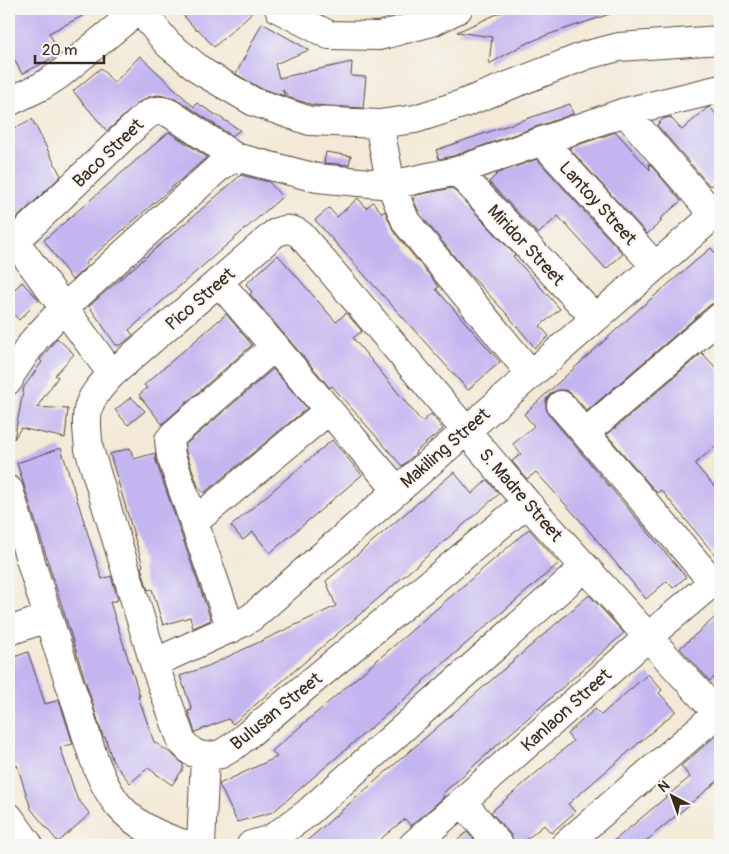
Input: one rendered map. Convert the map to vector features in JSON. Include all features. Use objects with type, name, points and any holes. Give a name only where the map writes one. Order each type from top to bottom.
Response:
[{"type":"street","points":[[9,102],[42,86],[59,74],[139,9],[168,44],[204,73],[254,102],[310,120],[379,124],[415,119],[462,104],[587,55],[619,47],[720,40]]},
{"type":"street","points":[[280,9],[329,34],[379,36],[432,22],[458,9]]},
{"type":"street","points":[[9,380],[11,374],[35,339],[64,308],[218,168],[235,157],[317,178],[392,185],[457,171],[625,112],[717,95]]},
{"type":"street","name":"Baco Street","points":[[12,237],[140,121],[156,110],[164,110],[171,114],[235,157]]},
{"type":"street","points":[[625,112],[717,212]]},
{"type":"street","points":[[379,124],[392,185],[406,222],[530,373]]},
{"type":"street","name":"Lantoy Street","points":[[542,141],[655,266]]},
{"type":"street","name":"Miridor Street","points":[[457,171],[595,318]]},
{"type":"street","name":"Makiling Street","points":[[154,663],[252,617],[717,212]]},
{"type":"street","name":"Pico Street","points":[[112,374],[274,234],[290,229]]},
{"type":"street","name":"S. Madre Street","points":[[290,229],[301,235],[527,503],[648,637],[719,712]]},
{"type":"street","points":[[12,237],[112,374],[98,389],[87,408],[89,449],[154,663],[182,742],[192,752],[206,757],[201,845]]},
{"type":"street","points":[[219,282],[396,490]]},
{"type":"street","points":[[585,433],[720,317]]},
{"type":"street","points":[[231,628],[170,456],[169,440],[274,346]]},
{"type":"street","points":[[561,405],[716,579]]},
{"type":"street","points":[[194,522],[329,410]]},
{"type":"street","points":[[9,490],[47,618],[101,776],[119,806],[141,826],[169,839],[188,845]]},
{"type":"street","name":"Bulusan Street","points":[[206,757],[221,754],[234,746],[527,503]]},
{"type":"street","points":[[251,845],[271,839],[305,814],[585,567]]},
{"type":"street","name":"Kanlaon Street","points":[[413,845],[716,579]]},
{"type":"street","points":[[9,631],[47,618]]},
{"type":"street","points":[[565,845],[719,712]]},
{"type":"street","points":[[462,802],[499,845]]},
{"type":"street","points":[[9,816],[29,845]]},
{"type":"building","points":[[9,9],[96,9],[49,33],[60,54],[22,74],[9,50]]},
{"type":"building","points":[[178,9],[256,9],[214,47]]},
{"type":"building","points":[[508,9],[615,9],[616,12],[547,35],[523,45],[489,64],[492,37],[457,32]]},
{"type":"building","points":[[262,23],[309,50],[275,64],[279,78],[352,62],[351,76],[366,77],[363,108],[313,105],[290,98],[282,89],[285,96],[260,88],[236,74]]},
{"type":"building","points":[[140,56],[194,107],[197,103],[240,130],[232,136],[180,101],[158,95],[148,97],[138,103],[107,131],[73,91],[101,68],[114,83]]},
{"type":"building","points":[[570,104],[573,114],[453,156],[439,159],[436,150]]},
{"type":"building","points":[[710,107],[720,119],[720,177],[710,186],[657,125],[663,119],[670,117],[682,130]]},
{"type":"building","points":[[32,119],[61,176],[16,219],[9,218],[9,131]]},
{"type":"building","points":[[169,132],[207,157],[85,263],[87,266],[72,280],[44,240]]},
{"type":"building","points":[[616,132],[650,170],[649,163],[681,201],[660,219],[662,221],[647,234],[569,148]]},
{"type":"building","points":[[326,152],[351,156],[349,165],[324,163]]},
{"type":"building","points":[[537,159],[623,254],[606,269],[558,216],[538,234],[489,182],[498,173]]},
{"type":"building","points":[[241,175],[269,182],[282,197],[129,330],[133,335],[121,345],[116,345],[89,306]]},
{"type":"building","points":[[452,188],[515,255],[513,256],[560,309],[540,326],[549,336],[535,348],[506,313],[462,266],[420,214],[413,199],[417,195]]},
{"type":"building","points":[[358,198],[366,208],[373,202],[382,213],[385,211],[394,232],[439,287],[436,289],[500,362],[468,390],[315,220],[329,208],[337,217]]},
{"type":"building","points":[[711,248],[720,259],[720,300],[710,305],[587,411],[566,390],[551,393],[546,400],[546,408],[549,415],[686,577],[673,588],[667,581],[646,599],[585,526],[536,472],[527,479],[512,461],[521,454],[513,444],[534,426],[524,414],[639,309]]},
{"type":"building","points":[[278,255],[336,322],[346,313],[362,331],[353,338],[422,422],[431,414],[443,429],[415,452],[402,466],[332,386],[330,388],[250,294],[252,292],[246,284]]},
{"type":"building","points":[[22,282],[39,300],[19,320],[9,309],[9,295]]},
{"type":"building","points":[[226,314],[252,345],[162,424],[139,395],[147,388],[144,385]]},
{"type":"building","points":[[57,338],[74,354],[55,375],[58,377],[37,407],[68,409],[65,438],[21,428],[14,439],[24,387],[42,362],[40,360]]},
{"type":"building","points":[[702,353],[720,372],[720,442],[695,464],[720,493],[720,561],[661,490],[657,493],[607,435]]},
{"type":"building","points":[[273,369],[307,408],[204,493],[198,486],[185,445]]},
{"type":"building","points":[[131,397],[145,411],[128,425],[115,410]]},
{"type":"building","points":[[332,440],[362,475],[270,553],[253,532],[243,540],[231,526]]},
{"type":"building","points":[[61,448],[102,579],[111,576],[118,600],[110,602],[154,742],[183,764],[183,769],[172,785],[148,768],[130,783],[113,762],[105,737],[103,737],[17,463]]},
{"type":"building","points":[[130,448],[134,459],[155,453],[156,461],[211,620],[193,628],[190,617],[163,625],[152,589],[148,590],[141,567],[143,566],[110,454]]},
{"type":"building","points":[[454,472],[472,494],[487,480],[499,494],[233,724],[228,719],[195,732],[188,711],[192,710],[180,676],[208,666],[336,606],[326,581]]},
{"type":"building","points":[[529,529],[559,563],[273,812],[237,822],[219,784],[277,757],[272,751]]},
{"type":"building","points":[[589,595],[624,633],[442,794],[444,797],[411,826],[405,819],[373,845],[302,845]]},
{"type":"building","points":[[720,613],[720,672],[710,681],[680,648]]},
{"type":"building","points":[[28,652],[45,704],[59,700],[73,744],[60,747],[77,798],[90,814],[58,842],[31,809],[17,765],[9,768],[9,659]]},
{"type":"building","points":[[648,674],[662,690],[659,693],[676,711],[568,804],[575,812],[551,833],[544,825],[520,845],[514,845],[511,835],[491,812],[573,741],[567,734],[595,709],[601,715]]},
{"type":"building","points":[[720,732],[720,779],[641,845],[609,845],[690,777],[681,766]]},
{"type":"building","points":[[467,832],[479,845],[452,845]]}]
